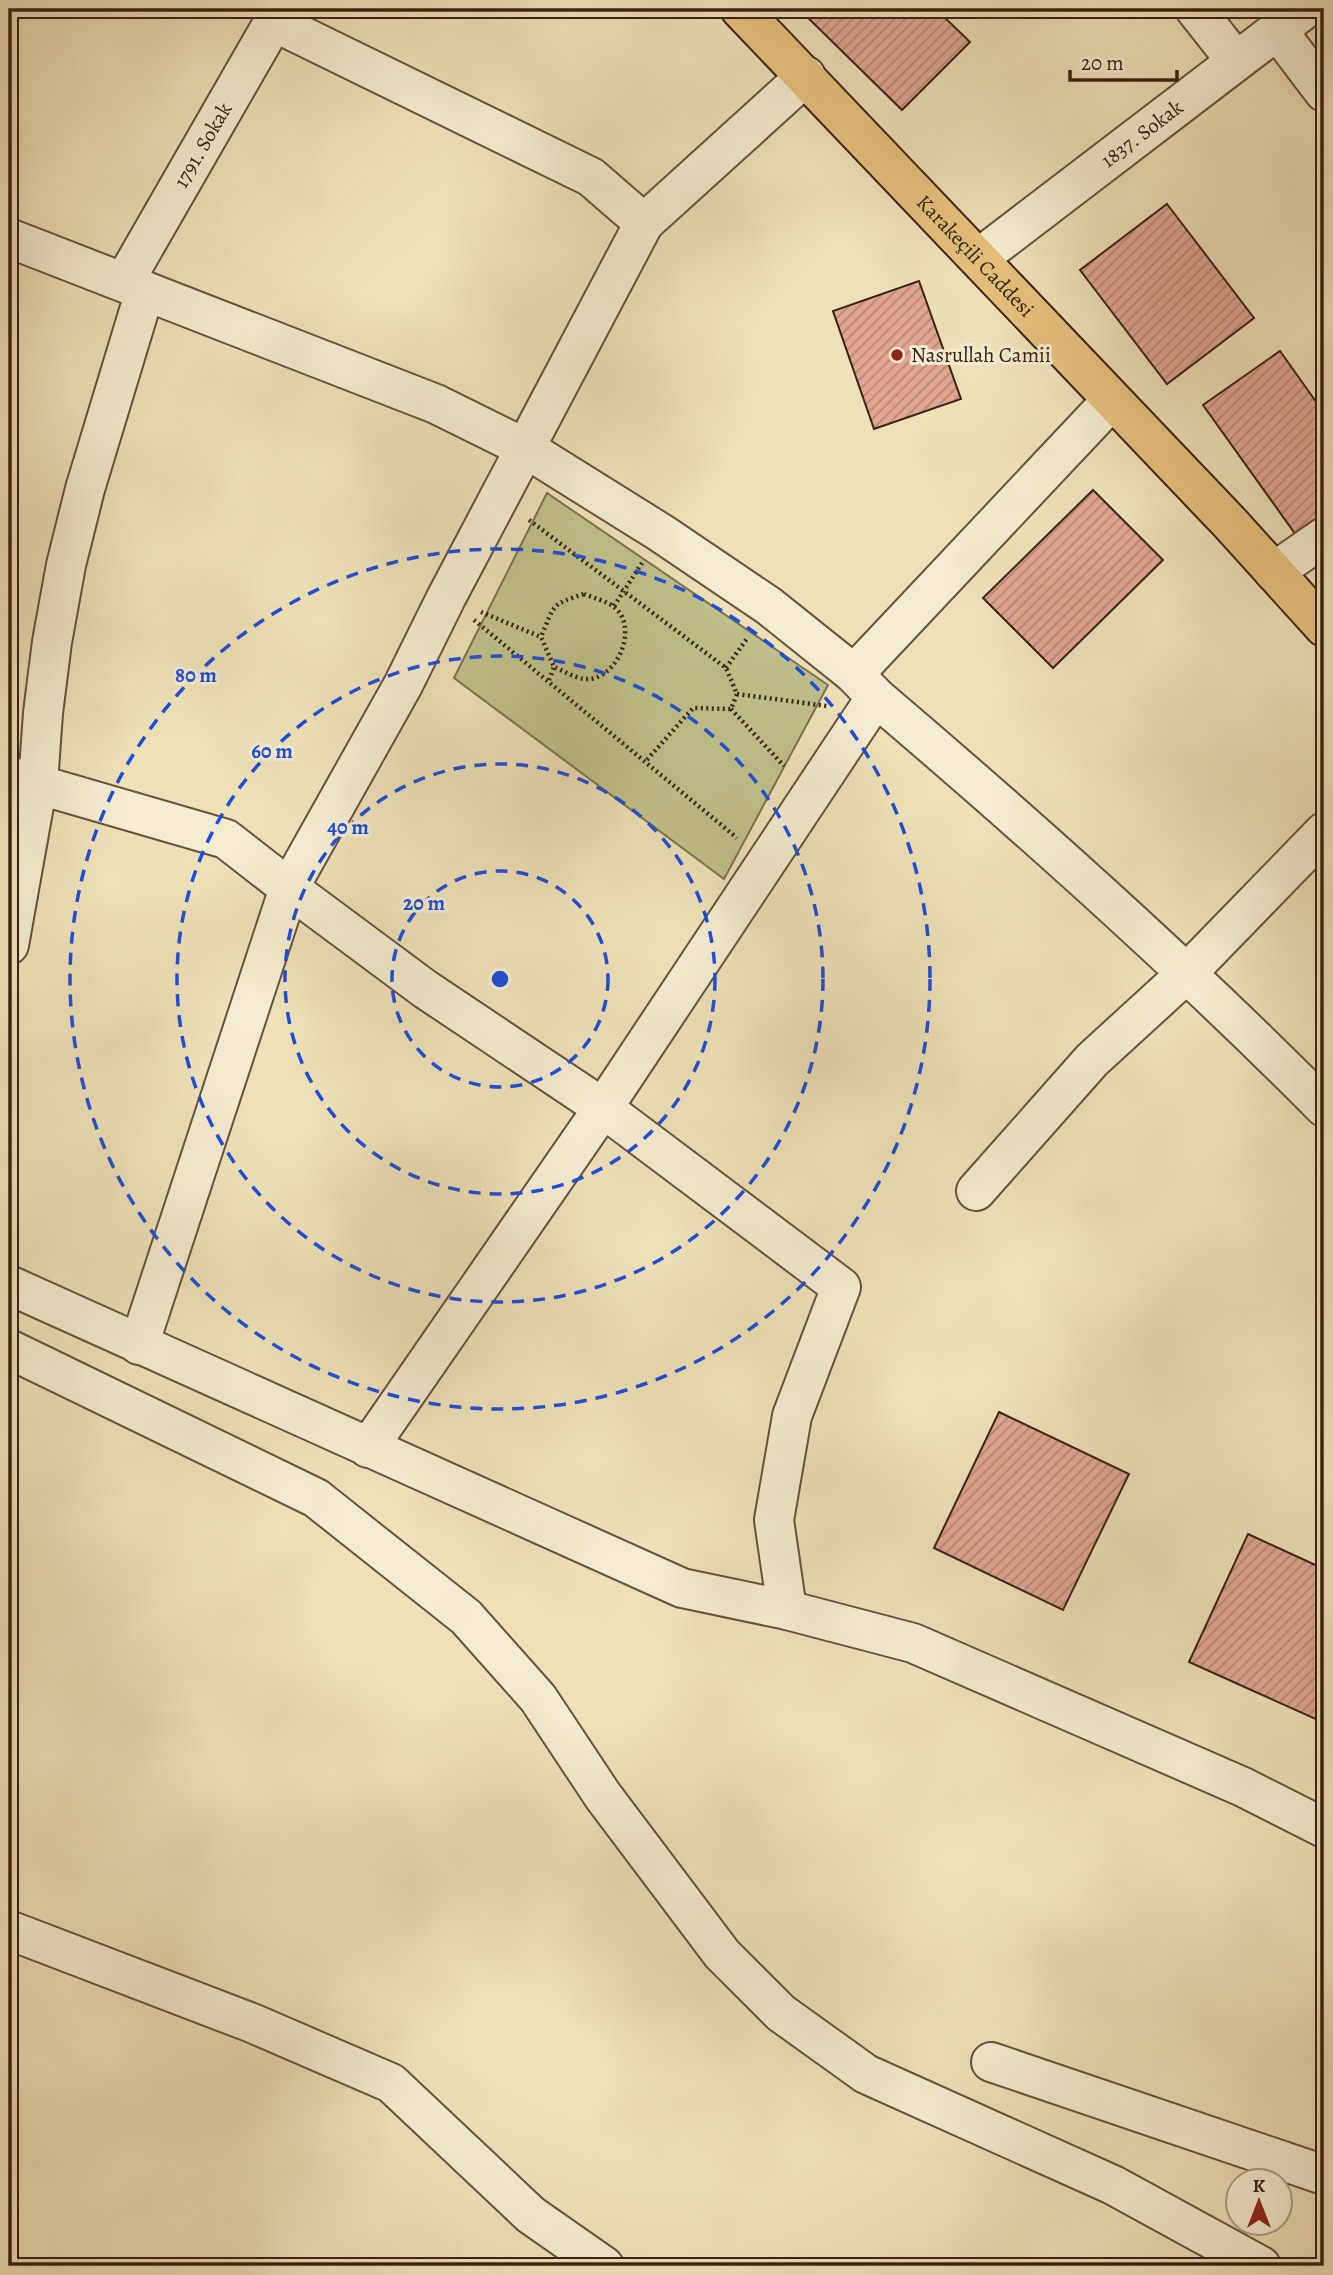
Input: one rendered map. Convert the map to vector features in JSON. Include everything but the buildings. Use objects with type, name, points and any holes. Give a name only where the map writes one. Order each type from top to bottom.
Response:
[{"type":"main road","name":"Karakeçili Caddesi","points":[[740,9],[979,258],[1324,627]]},
{"type":"street","points":[[1195,9],[1236,61]]},
{"type":"street","points":[[278,15],[591,177],[644,223]]},
{"type":"street","name":"1791. Sokak","points":[[9,945],[23,780],[43,713],[66,565],[134,287],[278,15]]},
{"type":"street","points":[[1291,19],[1324,92]]},
{"type":"street","name":"1837. Sokak","points":[[979,258],[1291,19]]},
{"type":"street","points":[[139,1345],[289,888],[403,685],[446,598],[644,223],[806,76]]},
{"type":"street","points":[[9,238],[436,404],[525,449],[661,533],[769,606],[865,694],[1039,839],[1186,974],[1324,1107]]},
{"type":"street","points":[[368,1448],[603,1108],[767,863],[811,795],[865,694],[1112,400]]},
{"type":"street","points":[[1274,572],[1324,537]]},
{"type":"street","points":[[23,780],[226,839],[425,989],[603,1108],[841,1287],[792,1416],[774,1520],[787,1610]]},
{"type":"street","points":[[976,1191],[1092,1060],[1186,974],[1324,832]]},
{"type":"street","points":[[9,1286],[682,1588],[787,1610],[914,1643],[1243,1787],[1324,1828]]},
{"type":"street","points":[[9,1349],[316,1498],[466,1617],[538,1698],[603,1796],[722,1954],[781,2013],[866,2074],[1113,2185],[1261,2266]]},
{"type":"street","points":[[9,1930],[252,2023],[391,2083],[531,2215],[604,2266]]},
{"type":"street","points":[[991,2062],[1324,2175]]},
{"type":"path","points":[[499,498],[726,668],[737,694],[731,709]]},
{"type":"path","points":[[614,606],[661,533]]},
{"type":"path","points":[[541,637],[554,606],[584,594],[614,606],[620,615],[626,637],[614,667],[599,676],[584,679],[554,667]]},
{"type":"path","points":[[446,598],[541,637],[554,667],[549,680]]},
{"type":"path","points":[[446,598],[549,680],[767,863]]},
{"type":"path","points":[[737,694],[865,694]]},
{"type":"path","points":[[645,762],[693,708],[731,709],[811,795]]},
{"type":"green space","points":[[547,493],[828,685],[724,879],[454,678]]},
{"type":"place","name":"Nasrullah Camii","points":[[897,355]]}]
